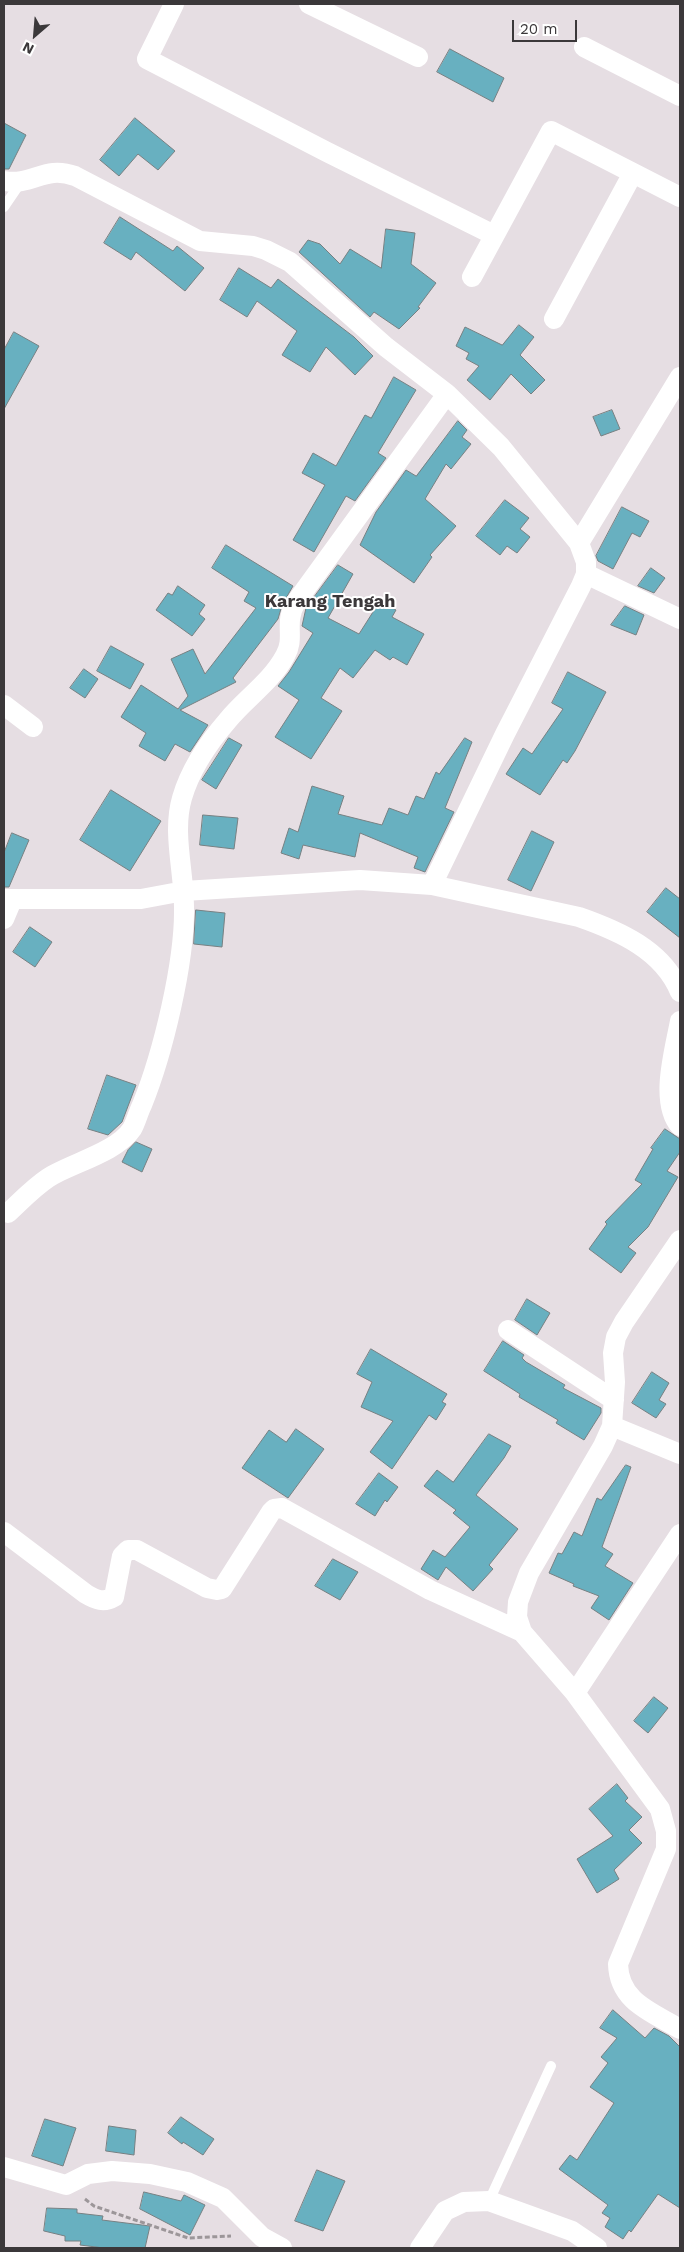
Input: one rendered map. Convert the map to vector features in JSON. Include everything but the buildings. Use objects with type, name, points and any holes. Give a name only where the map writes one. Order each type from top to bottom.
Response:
[{"type":"street","points":[[174,4],[147,59],[327,152],[494,235]]},
{"type":"street","points":[[309,4],[418,57]]},
{"type":"street","points":[[584,47],[680,96]]},
{"type":"street","points":[[472,277],[552,131],[680,197]]},
{"type":"street","points":[[13,181],[62,171],[75,176],[182,233],[200,240],[253,246],[280,256],[290,262],[386,348],[447,394],[501,447],[579,542],[586,562],[586,574],[582,586],[505,734],[432,886]]},
{"type":"street","points":[[554,319],[633,173]]},
{"type":"street","points":[[579,542],[680,377]]},
{"type":"street","points":[[8,1213],[48,1178],[97,1155],[115,1144],[131,1130],[148,1090],[166,1025],[181,942],[184,891],[178,828],[182,799],[190,778],[207,747],[228,719],[258,691],[286,656],[290,645],[290,613],[296,602],[447,394]]},
{"type":"street","points":[[586,574],[680,619]]},
{"type":"street","points":[[4,705],[33,727]]},
{"type":"street","points":[[4,919],[8,900],[141,899],[184,891],[360,880],[432,886],[579,917],[599,924],[630,938],[660,961],[675,979],[680,992]]},
{"type":"street","points":[[680,1021],[670,1070],[671,1102],[680,1126]]},
{"type":"street","points":[[680,1240],[624,1322],[616,1337],[613,1352],[614,1400],[612,1426],[603,1446],[540,1552],[522,1590],[518,1602],[517,1617],[522,1632],[575,1693],[660,1809],[666,1831],[666,1849],[618,1964],[618,1975],[623,1989],[633,2001],[680,2029]]},
{"type":"street","points":[[508,1330],[614,1400]]},
{"type":"street","points":[[612,1426],[680,1454]]},
{"type":"street","points":[[4,1532],[86,1594],[99,1600],[108,1601],[114,1597],[122,1556],[132,1549],[207,1588],[222,1589],[271,1512],[274,1509],[282,1508],[430,1590],[522,1632]]},
{"type":"street","points":[[575,1693],[680,1534]]},
{"type":"street","points":[[4,2167],[66,2185],[88,2174],[112,2171],[150,2174],[187,2182],[223,2198],[262,2237],[282,2248]]},
{"type":"street","points":[[420,2248],[445,2210],[464,2202],[489,2201],[572,2231],[597,2248]]},
{"type":"lane","points":[[4,207],[13,181]]},
{"type":"lane","points":[[489,2201],[551,2066]]},
{"type":"path","points":[[66,2185],[94,2206],[188,2238],[226,2235],[262,2237]]},
{"type":"district","name":"Karang Tengah","points":[[330,602]]}]
